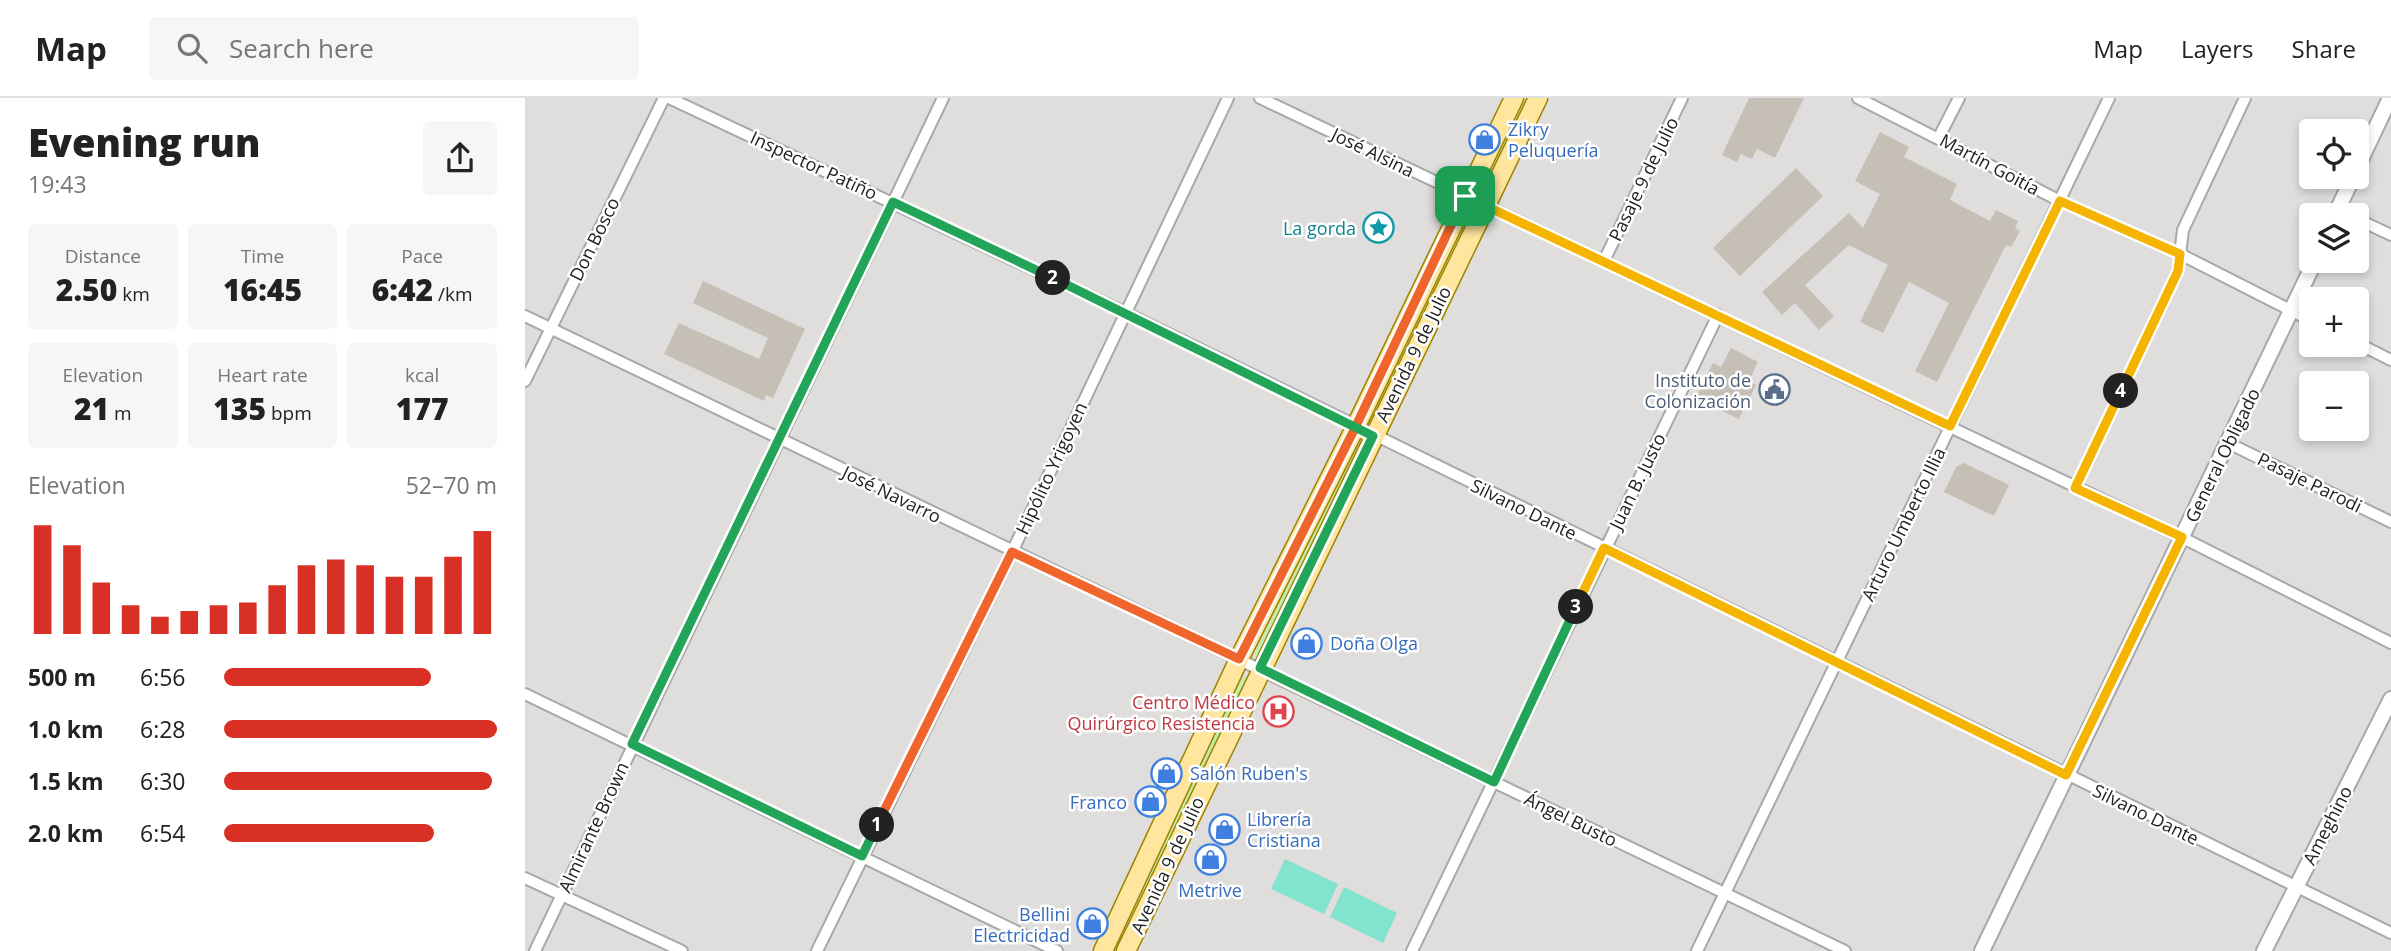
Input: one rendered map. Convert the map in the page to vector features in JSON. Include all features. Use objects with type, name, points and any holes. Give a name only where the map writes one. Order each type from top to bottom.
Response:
[{"type":"main road","name":"Avenida 9 de Julio","points":[[1103,951],[1239,659],[1355,428],[1514,98]]},
{"type":"main road","name":"Avenida 9 de Julio","points":[[1126,951],[1260,668],[1538,98]]},
{"type":"street","name":"Inspector Patiño","points":[[667,98],[1124,312],[1373,436]]},
{"type":"street","name":"Don Bosco","points":[[525,381],[667,98]]},
{"type":"street","name":"Almirante Brown","points":[[535,951],[943,98]]},
{"type":"street","name":"Hipólito Yrigoyen","points":[[817,951],[1012,552],[1228,98]]},
{"type":"street","name":"José Alsina","points":[[1261,98],[2182,537],[2391,643]]},
{"type":"street","name":"Pasaje 9 de Julio","points":[[1604,261],[1682,98]]},
{"type":"street","name":"Martín Goitía","points":[[1858,98],[2060,201],[2180,254],[2299,315]]},
{"type":"street","points":[[1939,137],[1959,98]]},
{"type":"street","name":"Arturo Umberto Illia","points":[[1697,951],[2109,98]]},
{"type":"street","points":[[2075,488],[2178,271],[2183,230],[2245,98]]},
{"type":"street","points":[[2369,147],[2386,117],[2390,98]]},
{"type":"street","points":[[2369,225],[2391,235]]},
{"type":"street","name":"General Obligado","points":[[1982,951],[2310,273]]},
{"type":"street","name":"Juan B. Justo","points":[[1412,951],[1718,315]]},
{"type":"street","name":"José Navarro","points":[[525,316],[1012,552],[1260,668]]},
{"type":"street","points":[[2369,349],[2391,360]]},
{"type":"street","name":"Silvano Dante","points":[[1373,436],[2391,933]]},
{"type":"street","name":"Pasaje Parodi","points":[[2228,443],[2391,522]]},
{"type":"street","name":"Ángel Busto","points":[[1260,668],[1845,951]]},
{"type":"street","points":[[525,694],[1057,951]]},
{"type":"street","name":"Ameghino","points":[[2264,951],[2391,699]]},
{"type":"street","points":[[525,878],[682,951]]},
{"type":"shaded area","points":[[525,98],[2391,98],[2391,951],[525,951]]},
{"type":"shaded area","points":[[1285,859],[1338,884],[1324,914],[1271,889]]},
{"type":"shaded area","points":[[1344,887],[1397,913],[1383,943],[1330,917]]},
{"type":"green space","points":[[1521,98],[1530,98],[1483,198],[1475,194]]},
{"type":"green space","points":[[1463,222],[1470,225],[1369,428],[1362,425]]},
{"type":"green space","points":[[1354,449],[1361,452],[1261,657],[1254,654]]},
{"type":"green space","points":[[1242,676],[1249,680],[1118,951],[1109,949]]},
{"type":"building","points":[[1749,98],[1804,98],[1775,158],[1757,149],[1752,159],[1741,154],[1737,162],[1722,155]]},
{"type":"building","points":[[1880,132],[1909,147],[1904,157],[1957,184],[1950,200],[1990,221],[1996,210],[2018,221],[2015,228],[2020,231],[2011,247],[2006,245],[1937,382],[1915,371],[1949,303],[1909,282],[1883,333],[1860,322],[1888,265],[1849,245],[1805,285],[1834,316],[1819,330],[1795,303],[1782,315],[1762,292],[1849,213],[1863,228],[1880,194],[1855,181]]},
{"type":"building","points":[[1796,168],[1823,196],[1740,276],[1713,248]]},
{"type":"building","points":[[703,281],[805,329],[773,398],[766,395],[764,401],[664,354],[679,323],[759,359],[768,338],[693,303]]},
{"type":"building","points":[[1731,348],[1758,362],[1749,381],[1756,385],[1739,419],[1696,398],[1713,363],[1721,367]]},
{"type":"building","points":[[1964,463],[2009,485],[1994,516],[1944,492],[1956,467]]},
{"type":"place","name":"Zikry Peluquería","points":[[1485,139]]},
{"type":"place","name":"La gorda","points":[[1379,228]]},
{"type":"place","name":"Instituto de Colonización","points":[[1774,390]]},
{"type":"place","name":"Doña Olga","points":[[1307,643]]},
{"type":"place","name":"Centro Médico Quirúrgico Resistencia","points":[[1278,712]]},
{"type":"place","name":"Salón Ruben's","points":[[1167,773]]},
{"type":"place","name":"Franco","points":[[1150,802]]},
{"type":"place","name":"Librería Cristiana","points":[[1224,829]]},
{"type":"place","name":"Metrive","points":[[1210,859]]},
{"type":"place","name":"Bellini Electricidad","points":[[1093,924]]},
{"type":"route","points":[[1465,196],[1355,428],[1239,659],[1012,552],[862,856],[632,744],[893,202],[1124,312],[1355,428],[1373,436],[1260,668],[1494,782],[1604,548],[2066,775],[2182,537],[2075,488],[2178,271],[2180,254],[2060,201],[1950,426],[1465,196]]}]
